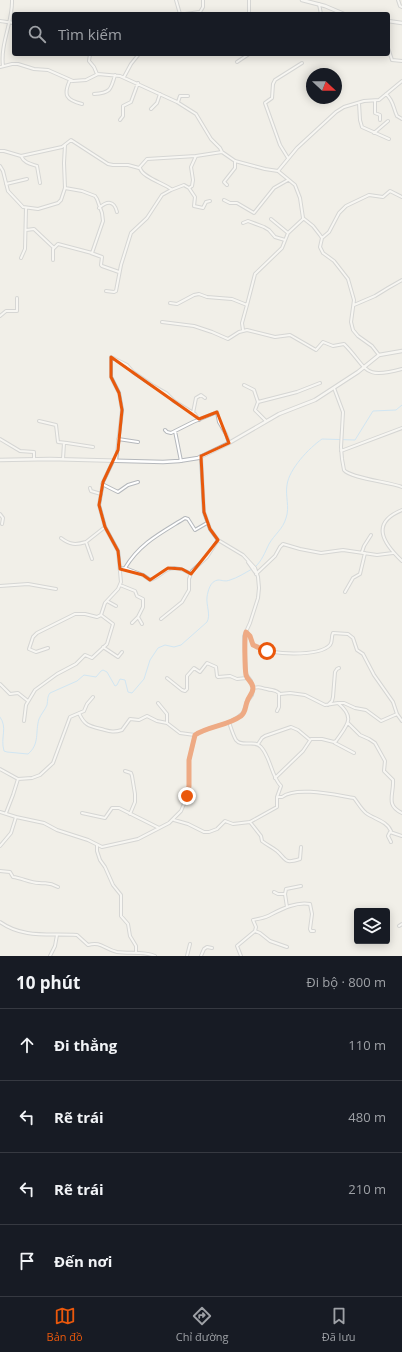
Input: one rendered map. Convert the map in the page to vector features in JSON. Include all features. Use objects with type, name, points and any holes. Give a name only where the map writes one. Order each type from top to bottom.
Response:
[{"type":"street","points":[[3,66],[1,55],[4,33],[12,7],[12,0]]},
{"type":"street","points":[[176,0],[179,12]]},
{"type":"street","points":[[200,12],[203,8],[203,0]]},
{"type":"street","points":[[249,0],[249,12]]},
{"type":"street","points":[[302,0],[320,4],[339,12]]},
{"type":"street","points":[[321,0],[321,12]]},
{"type":"street","points":[[398,0],[400,6],[402,7]]},
{"type":"street","points":[[0,21],[12,22]]},
{"type":"street","points":[[390,21],[402,23]]},
{"type":"street","points":[[390,54],[392,60],[402,61]]},
{"type":"street","points":[[89,56],[88,60],[94,67],[97,74]]},
{"type":"street","points":[[124,77],[137,56]]},
{"type":"street","points":[[237,62],[246,56]]},
{"type":"street","points":[[288,158],[279,142],[265,103],[272,98],[273,84],[275,80],[302,63]]},
{"type":"street","points":[[0,67],[18,64],[34,69],[49,71],[70,80],[86,80],[97,74],[115,75],[124,77],[178,102],[196,114],[211,139],[222,152],[235,161],[278,171],[297,187],[303,219],[314,226],[322,238]]},
{"type":"street","points":[[94,94],[109,91],[112,87],[115,75]]},
{"type":"street","points":[[70,80],[66,90],[67,95],[75,102],[82,104]]},
{"type":"street","points":[[278,171],[299,145],[336,112],[344,107],[367,100],[376,101],[381,99],[395,86],[402,82]]},
{"type":"street","points":[[120,120],[123,116],[123,106],[131,102],[138,83]]},
{"type":"street","points":[[151,109],[157,103],[160,94]]},
{"type":"street","points":[[386,94],[390,97],[397,116],[402,119]]},
{"type":"street","points":[[178,102],[180,96],[188,96]]},
{"type":"street","points":[[376,101],[375,113],[380,115],[380,120]]},
{"type":"street","points":[[359,103],[361,126],[389,139]]},
{"type":"street","points":[[374,133],[388,121]]},
{"type":"street","points":[[0,151],[21,156],[53,150],[73,140],[108,164],[128,165],[140,168],[145,174],[171,190]]},
{"type":"street","points":[[0,166],[3,169],[8,191],[21,206],[38,209],[58,203],[65,188],[65,145]]},
{"type":"street","points":[[140,168],[147,159],[196,156],[222,152]]},
{"type":"street","points":[[21,156],[30,164],[37,166],[40,183]]},
{"type":"street","points":[[189,188],[193,183],[191,167],[196,156]]},
{"type":"street","points":[[226,185],[224,182],[235,168],[235,161]]},
{"type":"street","points":[[6,184],[27,179]]},
{"type":"street","points":[[224,200],[230,203],[237,203],[255,213],[274,188],[288,180]]},
{"type":"street","points":[[106,291],[116,291],[119,272],[128,240],[131,234],[147,218],[160,197],[171,190],[185,185],[195,197],[194,206],[203,208],[206,202],[210,201]]},
{"type":"street","points":[[65,188],[82,191],[93,195],[97,199],[103,216],[103,221],[91,253]]},
{"type":"street","points":[[379,355],[372,346],[358,336],[353,330],[351,322],[354,300],[348,280],[334,261],[323,253],[320,247],[322,238],[329,232],[343,208],[364,197],[372,195],[382,197],[390,191],[402,197]]},
{"type":"street","points":[[99,208],[106,202],[109,202],[115,206],[118,212]]},
{"type":"street","points":[[21,258],[24,252],[26,208]]},
{"type":"street","points":[[271,218],[288,233]]},
{"type":"street","points":[[243,330],[242,323],[255,274],[282,248],[288,233],[303,219]]},
{"type":"street","points":[[243,223],[248,221],[264,227],[275,237],[285,240]]},
{"type":"street","points":[[26,230],[34,229],[53,247]]},
{"type":"street","points":[[53,247],[59,244],[102,257],[101,265],[119,272]]},
{"type":"street","points":[[52,260],[53,247]]},
{"type":"street","points":[[354,305],[375,296],[402,280]]},
{"type":"street","points":[[170,303],[177,304],[199,294],[207,297],[232,299],[247,305]]},
{"type":"street","points":[[0,316],[6,311],[17,311],[17,298]]},
{"type":"street","points":[[162,322],[194,326],[228,339],[243,330],[275,336],[289,335],[316,350],[323,342],[333,346],[344,344],[363,368],[370,372],[383,374],[402,369]]},
{"type":"street","points":[[0,460],[34,459],[163,462],[181,461],[201,456],[229,443],[266,421],[315,400],[363,368],[379,355],[402,351]]},
{"type":"street","points":[[101,615],[107,601],[116,592],[120,585],[120,569],[117,547],[105,528],[99,505],[102,484],[116,457],[118,449],[122,406],[119,392],[111,377],[112,356],[129,366],[133,372],[166,393],[174,401],[193,413],[199,420]]},
{"type":"street","points":[[258,402],[297,392],[320,384]]},
{"type":"street","points":[[244,385],[254,390],[258,402],[255,410],[266,421]]},
{"type":"street","points":[[334,388],[343,412],[341,447],[343,467],[348,474],[389,482],[402,487]]},
{"type":"street","points":[[193,413],[196,398],[202,395],[205,398]]},
{"type":"street","points":[[165,430],[169,433],[175,431],[217,412],[219,422],[229,443]]},
{"type":"street","points":[[39,421],[56,425],[58,442],[93,448]]},
{"type":"street","points":[[341,451],[402,428]]},
{"type":"street","points":[[175,431],[181,461]]},
{"type":"street","points":[[118,438],[138,442]]},
{"type":"street","points":[[0,439],[12,448],[20,451],[34,452],[34,459]]},
{"type":"street","points":[[63,460],[64,443]]},
{"type":"street","points":[[79,713],[82,719],[89,726],[112,733],[122,730],[130,719],[139,720],[147,716],[157,721],[167,723],[180,733],[195,735],[212,727],[229,722],[243,713],[246,702],[252,695],[253,688],[251,681],[247,678],[245,664],[246,656],[244,636],[258,598],[259,588],[256,573],[242,554],[218,540],[207,523],[204,507],[201,456]]},
{"type":"street","points":[[102,484],[118,492],[128,484],[138,482]]},
{"type":"street","points":[[90,488],[91,491],[101,494]]},
{"type":"street","points":[[402,510],[389,516],[382,527],[383,536],[387,544],[402,561]]},
{"type":"street","points":[[0,514],[4,518],[2,524]]},
{"type":"street","points":[[125,568],[143,545],[156,535],[185,518],[188,519],[196,530],[207,523]]},
{"type":"street","points":[[61,538],[71,544],[86,542],[105,528]]},
{"type":"street","points":[[362,552],[371,535]]},
{"type":"street","points":[[161,619],[182,602],[189,590],[189,579],[191,574],[194,569],[207,557],[218,540]]},
{"type":"street","points":[[86,542],[92,559]]},
{"type":"street","points":[[256,573],[275,556],[280,547],[284,544],[317,552],[343,550],[377,555],[393,552]]},
{"type":"street","points":[[345,592],[353,578],[360,574],[365,553]]},
{"type":"street","points":[[120,569],[125,568],[143,575],[150,580],[169,568],[182,569],[191,574]]},
{"type":"street","points":[[0,586],[28,584],[56,589]]},
{"type":"street","points":[[120,585],[135,591],[138,596],[143,599],[143,607],[138,617],[132,623]]},
{"type":"street","points":[[107,601],[116,606]]},
{"type":"street","points":[[24,721],[28,700],[36,688],[57,674],[70,668],[85,655],[92,658],[107,644],[114,625],[101,615],[98,617],[85,614],[75,614],[38,631],[33,637],[29,649],[36,652],[48,648]]},
{"type":"street","points":[[138,617],[142,624]]},
{"type":"street","points":[[246,632],[250,636],[255,647],[269,652],[288,653],[319,651],[331,644],[333,634],[350,635],[353,638],[357,650],[363,654],[374,675],[393,702],[397,714],[402,721]]},
{"type":"street","points":[[103,647],[118,657],[122,652]]},
{"type":"street","points":[[167,678],[185,691],[187,689],[187,676],[193,669],[200,672],[207,663],[216,667],[218,677],[230,676],[237,679],[247,678]]},
{"type":"street","points":[[327,705],[332,700],[335,672],[339,668]]},
{"type":"street","points":[[0,684],[10,694],[18,693],[28,700]]},
{"type":"street","points":[[253,688],[261,687],[274,689],[279,693],[305,695],[327,705],[344,703],[366,710],[381,721],[397,714]]},
{"type":"street","points":[[277,711],[279,707],[279,693]]},
{"type":"street","points":[[0,769],[18,779],[39,776],[53,764],[70,717],[84,711],[87,704],[93,697]]},
{"type":"street","points":[[158,703],[167,714],[167,723]]},
{"type":"street","points":[[334,742],[337,740],[349,720],[339,703]]},
{"type":"street","points":[[174,820],[188,824],[204,832],[209,832],[216,830],[225,821],[233,824],[250,822],[276,808],[277,797],[281,786],[275,778],[272,767],[263,750],[258,744],[241,743],[237,741],[229,722]]},
{"type":"street","points":[[348,723],[360,735],[373,741],[382,754],[385,763],[384,771],[393,780],[393,788],[390,798],[396,810],[402,813]]},
{"type":"street","points":[[258,744],[265,736],[292,727],[310,740]]},
{"type":"street","points":[[0,812],[42,822],[57,830],[83,838],[102,847],[136,839],[174,820],[181,811],[189,786],[189,760],[195,735]]},
{"type":"street","points":[[275,778],[303,751],[310,740],[315,738],[334,742],[354,753]]},
{"type":"street","points":[[125,771],[132,774],[136,794],[135,802],[130,814]]},
{"type":"street","points":[[6,814],[18,779]]},
{"type":"street","points":[[277,797],[282,798],[286,794],[310,792],[354,798],[365,812],[386,824],[391,831],[402,836]]},
{"type":"street","points":[[82,813],[105,818],[112,808],[121,809],[159,828]]},
{"type":"street","points":[[0,846],[11,832],[16,817]]},
{"type":"street","points":[[250,822],[261,836],[262,842],[278,852],[286,861],[292,862],[300,859],[301,847]]},
{"type":"street","points":[[391,831],[388,833],[391,842]]},
{"type":"street","points":[[97,845],[100,860],[105,867],[113,885],[121,895],[121,916],[128,924],[130,934],[136,946],[136,953]]},
{"type":"street","points":[[0,871],[10,872],[13,877],[23,878],[38,883],[49,883],[58,887]]},
{"type":"street","points":[[287,907],[285,891],[287,888],[301,886]]},
{"type":"street","points":[[274,892],[278,894],[285,894]]},
{"type":"street","points":[[241,956],[237,946],[255,931],[256,927],[254,920],[268,916],[287,907],[301,903],[310,904],[312,914],[310,929],[311,931],[314,931]]},
{"type":"street","points":[[0,922],[20,932],[77,935],[88,945],[96,943],[115,952],[154,956]]},
{"type":"street","points":[[255,931],[274,943],[287,947]]},
{"type":"street","points":[[50,956],[55,946],[57,935]]},
{"type":"street","points":[[187,956],[190,944]]},
{"type":"street","points":[[201,956],[204,948],[212,948]]},
{"type":"highlighted area","points":[[111,357],[199,419],[217,412],[229,443],[201,456],[204,512],[210,529],[218,540],[191,574],[182,569],[168,568],[150,580],[143,575],[120,569],[118,551],[105,527],[99,505],[103,482],[118,450],[122,410],[119,393],[111,377]]},
{"type":"waterway","points":[[255,567],[285,522],[288,510],[287,485],[291,472],[300,459],[322,439],[355,440],[373,411],[396,410],[402,405]]},
{"type":"waterway","points":[[0,717],[4,729],[4,751],[28,754],[36,742],[39,719],[47,705],[50,693],[77,681],[84,675],[96,677],[103,670],[107,672],[115,686],[120,679],[125,680],[128,692],[132,693],[144,679],[150,660],[158,648],[165,645],[174,647],[181,645],[207,622],[209,616],[207,597],[213,582],[218,580],[227,581],[252,569]]},
{"type":"route","points":[[187,796],[189,786],[189,760],[195,735],[239,717],[245,710],[246,702],[252,695],[253,690],[251,681],[246,676],[245,670],[246,656],[244,636],[246,632],[249,634],[255,647],[267,651]]}]
